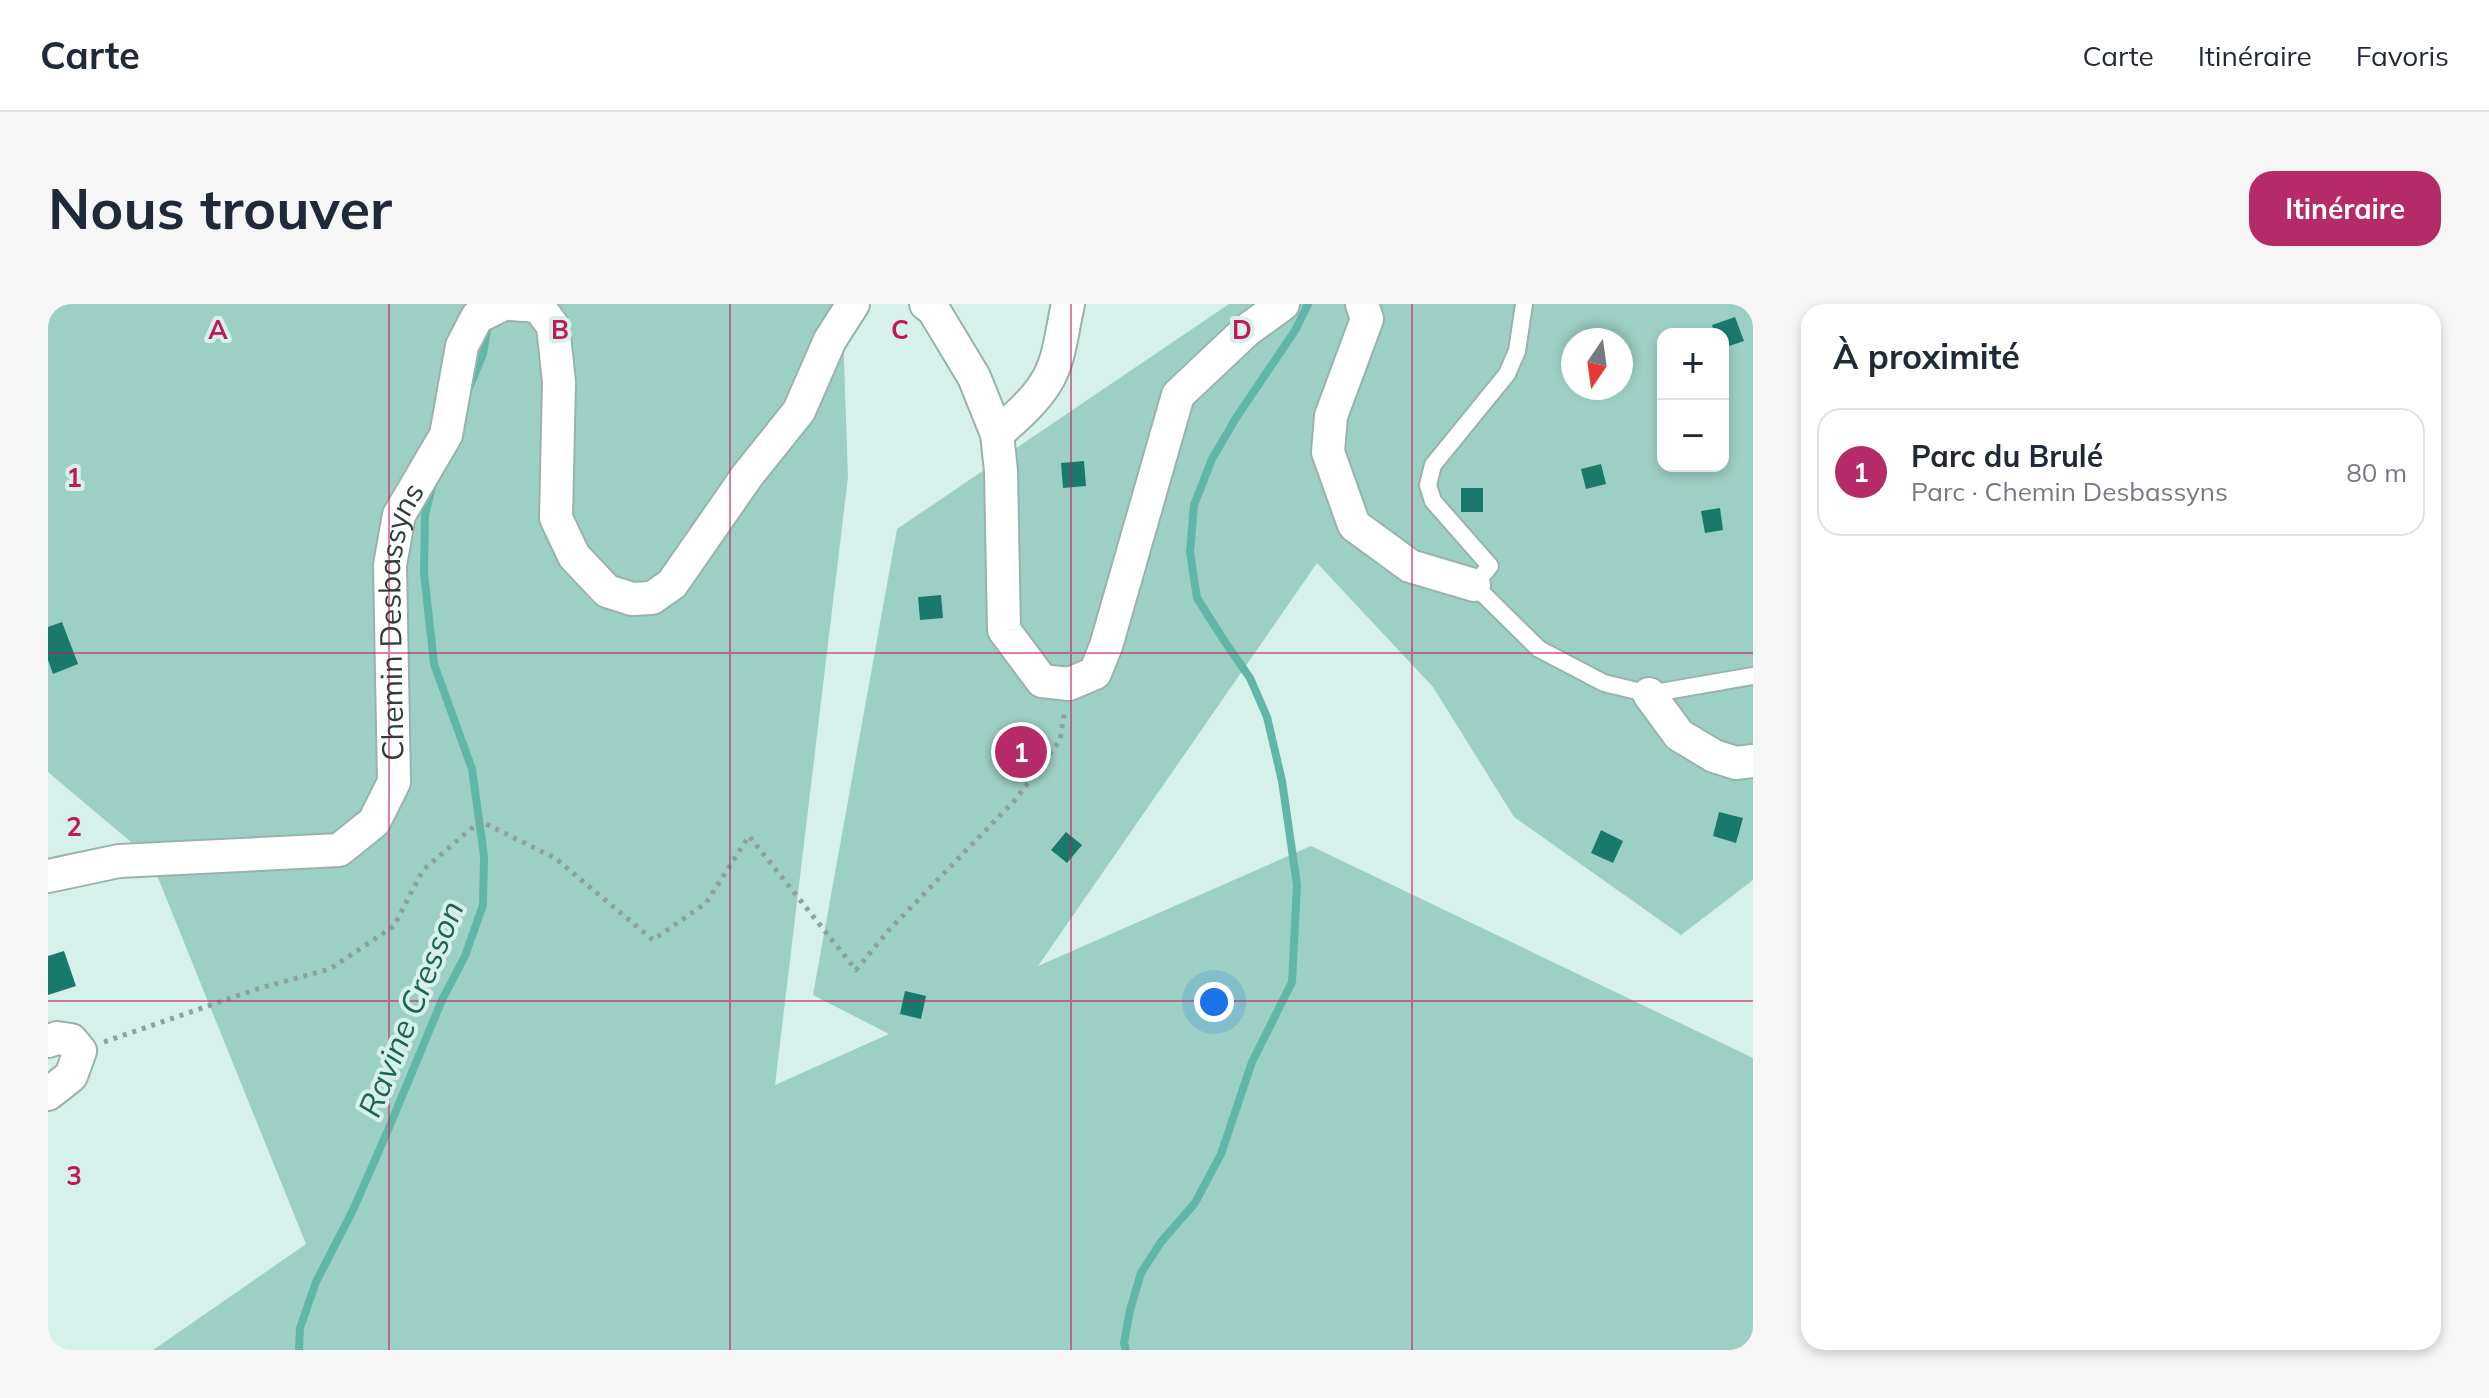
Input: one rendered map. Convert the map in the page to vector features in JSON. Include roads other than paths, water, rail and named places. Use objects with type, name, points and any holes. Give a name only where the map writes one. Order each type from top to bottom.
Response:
[{"type":"street","name":"Chemin Desbassyns","points":[[48,876],[119,861],[339,850],[374,822],[394,782],[390,565],[399,515],[446,435],[462,346],[477,317],[504,304]]},
{"type":"street","points":[[512,304],[538,306],[553,326],[559,382],[556,518],[574,556],[607,591],[632,599],[652,598],[672,584],[747,476],[799,411],[830,340],[853,304]]},
{"type":"street","points":[[926,304],[933,309],[974,377],[997,434],[1001,471],[1004,630],[1042,681],[1069,684],[1095,673],[1106,646],[1178,395],[1247,330],[1283,304]]},
{"type":"street","points":[[997,434],[1023,411],[1047,382],[1068,304]]},
{"type":"street","points":[[1362,304],[1367,319],[1331,416],[1328,452],[1354,525],[1410,566],[1474,585]]},
{"type":"street","points":[[1649,694],[1679,735],[1714,756],[1736,763],[1753,761]]},
{"type":"street","points":[[48,1041],[57,1038],[71,1040],[80,1051],[71,1076],[48,1094]]},
{"type":"lane","points":[[1524,304],[1517,351],[1507,374],[1433,465],[1428,485],[1433,501],[1490,566],[1474,585],[1539,649],[1604,683],[1649,694],[1753,676]]},
{"type":"waterway","points":[[1126,1350],[1124,1343],[1130,1310],[1141,1273],[1161,1242],[1195,1203],[1221,1154],[1252,1062],[1292,982],[1297,885],[1282,781],[1267,717],[1250,678],[1197,598],[1190,552],[1194,505],[1212,459],[1296,329],[1308,304]]},
{"type":"waterway","name":"Ravine Cresson","points":[[469,388],[483,354],[488,324]]},
{"type":"waterway","name":"Ravine Cresson","points":[[299,1350],[300,1328],[316,1282],[353,1210],[442,1000],[465,956],[483,905],[484,856],[472,769],[434,664],[424,573],[425,515],[433,483]]},
{"type":"place","name":"Parc du Brulé","points":[[1021,752]]}]
